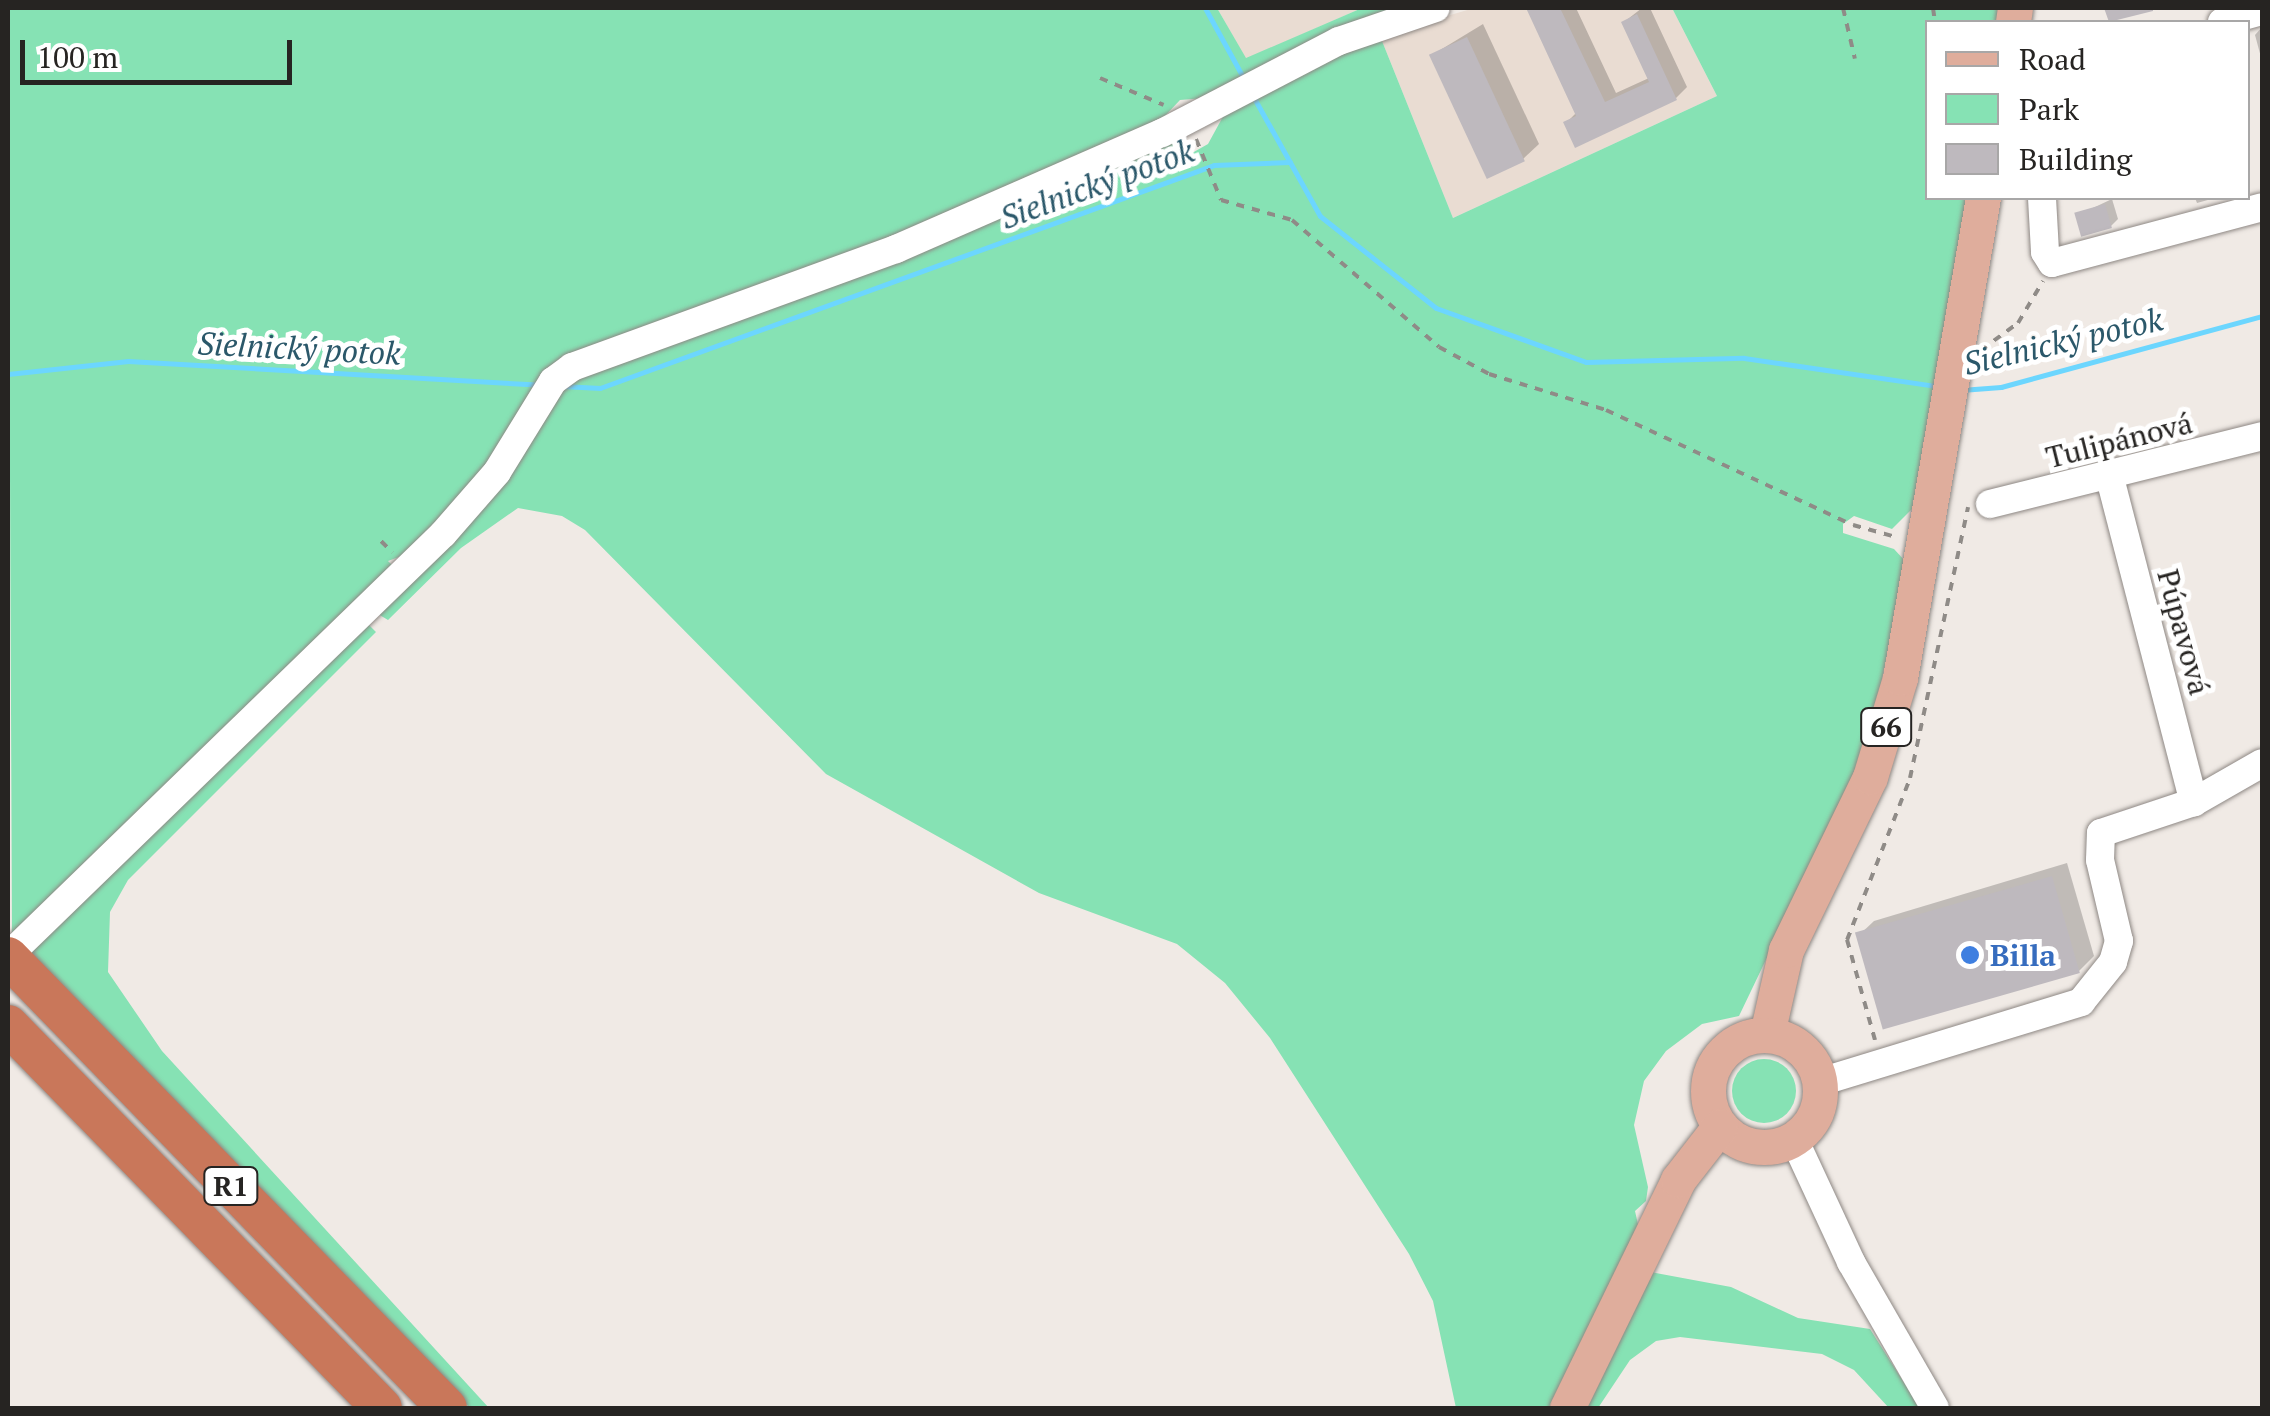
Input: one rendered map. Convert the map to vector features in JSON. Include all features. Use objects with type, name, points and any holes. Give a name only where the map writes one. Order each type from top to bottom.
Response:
[{"type":"highway","name":"R1","points":[[8,956],[448,1408]]},
{"type":"highway","name":"R1","points":[[8,1025],[382,1408]]},
{"type":"main road","name":"66","points":[[1767,1034],[1786,950],[1884,737],[1925,544],[1983,200]]},
{"type":"main road","points":[[1767,1034],[1806,1052],[1820,1082],[1816,1114],[1794,1139],[1747,1144],[1720,1126],[1708,1097],[1714,1065],[1736,1042],[1767,1034]]},
{"type":"main road","points":[[1567,1408],[1678,1180],[1720,1126]]},
{"type":"street","points":[[8,956],[443,534],[497,472],[541,400],[572,367],[896,249],[1183,122],[1267,74],[1436,8]]},
{"type":"street","points":[[2229,20],[2262,11]]},
{"type":"street","points":[[2042,200],[2045,252],[2052,263],[2262,207]]},
{"type":"street","name":"Tulipánová","points":[[1979,504],[2110,478],[2262,436]]},
{"type":"street","name":"Púpavová","points":[[2110,478],[2194,802]]},
{"type":"street","points":[[1820,1082],[2081,1002],[2113,962],[2119,941],[2100,860],[2101,833],[2194,802],[2262,763]]},
{"type":"street","points":[[1794,1139],[1852,1262],[1935,1408]]},
{"type":"path","points":[[1843,8],[1855,59]]},
{"type":"path","points":[[1100,78],[1154,97],[1183,122]]},
{"type":"path","points":[[1203,156],[1221,200],[1292,220],[1439,347],[1489,374],[1606,410],[1853,525],[1925,544]]},
{"type":"path","points":[[1956,359],[2002,340],[2034,302],[2052,263]]},
{"type":"path","points":[[1882,1064],[1847,940],[1910,778],[1979,504]]},
{"type":"shaded area","points":[[1217,8],[1362,8],[1246,59]]},
{"type":"shaded area","points":[[1474,8],[1672,8],[1717,96],[1453,218],[1380,36]]},
{"type":"green space","points":[[8,8],[1217,8],[1246,58],[1362,8],[1417,8],[1205,98],[1180,100],[1162,119],[889,243],[571,359],[502,456],[407,554],[388,561],[392,565],[12,939]]},
{"type":"green space","points":[[1672,8],[2003,8],[2000,20],[1925,20],[1925,200],[1971,200],[1913,508],[1892,529],[1854,516],[1843,524],[1843,533],[1894,549],[1906,562],[1868,747],[1739,1016],[1702,1024],[1666,1051],[1644,1081],[1634,1125],[1648,1187],[1646,1201],[1635,1211],[1639,1229],[1553,1408],[1456,1408],[1433,1301],[1409,1254],[1270,1038],[1225,983],[1177,944],[1039,893],[826,774],[585,530],[562,516],[518,508],[461,548],[388,620],[378,614],[561,384],[1146,150],[1175,142],[1192,153],[1208,144],[1226,111],[1380,36],[1453,218],[1717,96]]},
{"type":"green space","points":[[369,625],[376,632],[128,880],[110,912],[108,972],[162,1051],[489,1408],[470,1408],[24,951]]},
{"type":"green space","points":[[1764,1059],[1786,1069],[1796,1091],[1786,1113],[1764,1123],[1742,1113],[1732,1091],[1742,1069]]},
{"type":"green space","points":[[1645,1271],[1731,1287],[1798,1318],[1870,1329],[1920,1408],[1889,1408],[1854,1370],[1822,1354],[1680,1337],[1656,1341],[1630,1360],[1598,1408],[1581,1408]]},
{"type":"building","points":[[1526,8],[1560,8],[1605,102],[1649,82],[1621,22],[1637,14],[1677,100],[1575,148],[1563,122],[1576,116]]},
{"type":"building","points":[[2104,8],[2153,8],[2153,11],[2108,20]]},
{"type":"building","points":[[1467,37],[1525,161],[1487,179],[1429,55]]},
{"type":"building","points":[[2105,204],[2112,228],[2081,237],[2074,213]]},
{"type":"building","points":[[2052,876],[2080,973],[1883,1030],[1855,933]]},
{"type":"waterway","points":[[1205,8],[1244,79]]},
{"type":"waterway","name":"Sielnický potok","points":[[1254,98],[1320,216],[1436,308],[1586,362],[1744,358],[1935,386]]},
{"type":"waterway","name":"Sielnický potok","points":[[562,386],[600,388],[1214,165],[1290,162]]},
{"type":"waterway","name":"Sielnický potok","points":[[1961,390],[2001,387],[2262,316]]},
{"type":"waterway","name":"Sielnický potok","points":[[8,374],[128,361],[541,385]]},
{"type":"place","name":"Billa","points":[[1970,955]]}]
